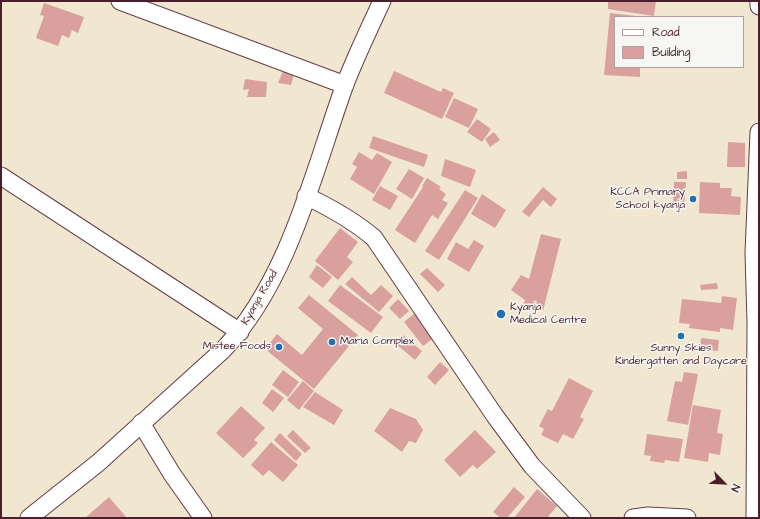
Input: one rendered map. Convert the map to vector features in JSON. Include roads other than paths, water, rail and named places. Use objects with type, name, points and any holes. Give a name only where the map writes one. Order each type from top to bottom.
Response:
[{"type":"street","points":[[120,1],[345,85]]},
{"type":"street","name":"Kyanja Road","points":[[29,518],[98,463],[140,423],[223,350],[240,332],[261,302],[279,266],[306,196],[345,85],[382,1]]},
{"type":"street","points":[[758,1],[759,6]]},
{"type":"street","points":[[755,518],[756,323],[754,253],[759,132]]},
{"type":"street","points":[[1,176],[240,332]]},
{"type":"street","points":[[306,196],[331,207],[356,223],[374,238],[495,416],[523,454],[532,466],[582,518]]},
{"type":"street","points":[[140,423],[172,474],[203,518]]},
{"type":"street","points":[[633,518],[648,516],[687,518]]},
{"type":"place","name":"KCCA Primary School kyanja","points":[[693,199]]},
{"type":"place","name":"Kyanja Medical Centre","points":[[501,314]]},
{"type":"place","name":"Sunny Skies Kindergatten and Daycare","points":[[681,336]]},
{"type":"place","name":"Maria Complex","points":[[332,342]]},
{"type":"place","name":"Mistee Foods","points":[[279,347]]}]
